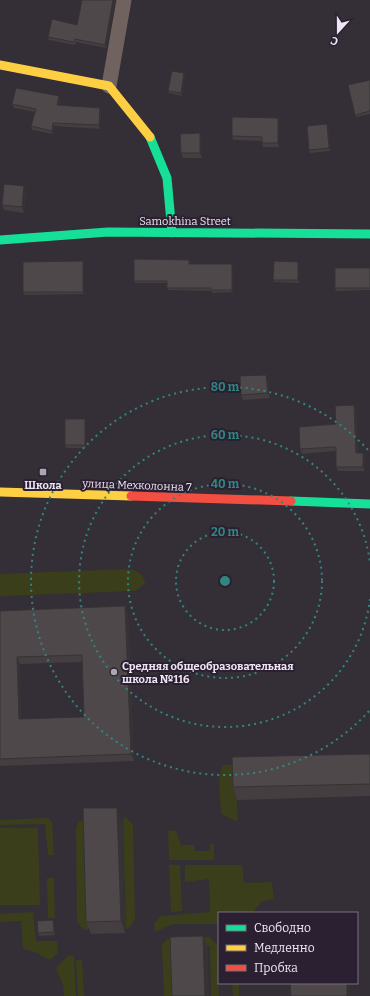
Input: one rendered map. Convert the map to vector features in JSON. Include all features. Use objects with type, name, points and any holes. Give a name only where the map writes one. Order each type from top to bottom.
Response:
[{"type":"street","points":[[109,86],[124,0]]},
{"type":"street","points":[[0,65],[109,86],[152,140],[167,178],[172,233]]},
{"type":"street","name":"Samokhina Street","points":[[0,240],[108,232],[274,232],[370,234]]},
{"type":"street","name":"улица Мехколонна 7","points":[[0,492],[370,504]]},
{"type":"green space","points":[[130,569],[136,571],[144,578],[145,584],[135,591],[0,596],[0,574]]},
{"type":"green space","points":[[370,756],[235,773],[238,822],[221,814],[219,777],[223,765]]},
{"type":"green space","points":[[123,818],[127,818],[133,825],[135,919],[130,927],[126,929]]},
{"type":"green space","points":[[50,819],[52,822],[54,855],[48,855],[45,824],[0,825],[0,820]]},
{"type":"green space","points":[[85,820],[88,930],[83,929],[77,922],[76,828],[79,821]]},
{"type":"green space","points":[[0,828],[38,828],[40,905],[0,905]]},
{"type":"green space","points":[[169,830],[176,831],[181,845],[194,845],[195,851],[210,851],[210,844],[214,844],[214,860],[169,860]]},
{"type":"green space","points":[[169,865],[180,865],[182,911],[171,912]]},
{"type":"green space","points":[[185,865],[242,865],[244,883],[272,882],[274,899],[262,901],[253,912],[218,912],[218,924],[173,924],[155,932],[154,924],[160,916],[210,912],[209,879],[185,882]]},
{"type":"green space","points":[[47,878],[54,878],[55,918],[48,918]]},
{"type":"green space","points":[[33,912],[36,941],[57,941],[58,953],[50,960],[35,952],[23,949],[21,921],[0,922],[0,914]]},
{"type":"green space","points":[[210,937],[217,945],[219,996],[211,996],[210,946],[173,947],[175,996],[164,996],[162,944],[168,939]]},
{"type":"green space","points":[[69,955],[74,956],[76,996],[64,996],[63,985],[56,968]]},
{"type":"green space","points":[[76,960],[82,960],[84,996],[78,996]]},
{"type":"green space","points":[[232,984],[239,984],[239,996],[233,996]]},
{"type":"building","points":[[82,0],[113,0],[105,45],[75,39],[74,42],[48,37],[52,19],[77,25]]},
{"type":"building","points":[[172,71],[184,73],[181,93],[168,91]]},
{"type":"building","points":[[370,80],[370,111],[355,115],[348,85]]},
{"type":"building","points":[[16,88],[59,96],[57,105],[100,108],[99,125],[53,123],[52,131],[31,126],[36,109],[12,104]]},
{"type":"building","points":[[232,117],[278,118],[278,143],[262,143],[262,137],[232,136]]},
{"type":"building","points":[[327,124],[329,148],[309,150],[307,126]]},
{"type":"building","points":[[200,133],[200,153],[181,153],[180,134]]},
{"type":"building","points":[[4,184],[24,186],[22,207],[2,205]]},
{"type":"building","points":[[134,259],[189,260],[189,264],[232,264],[232,290],[212,290],[211,288],[167,288],[167,281],[134,281]]},
{"type":"building","points":[[83,261],[83,292],[23,292],[23,262]]},
{"type":"building","points":[[274,261],[298,262],[298,280],[273,280]]},
{"type":"building","points":[[335,268],[370,268],[370,288],[335,288]]},
{"type":"building","points":[[266,375],[268,393],[241,395],[240,376]]},
{"type":"building","points":[[354,405],[356,453],[363,453],[363,467],[336,467],[336,447],[300,449],[299,427],[336,424],[335,406]]},
{"type":"building","points":[[65,419],[85,419],[85,445],[65,445]]},
{"type":"building","points":[[125,606],[131,754],[0,759],[0,611]],"holes":[[[82,655],[84,717],[19,719],[17,657]]]},
{"type":"building","points":[[370,754],[370,784],[233,787],[232,757]]},
{"type":"building","points":[[83,808],[117,808],[121,921],[86,922]]},
{"type":"building","points":[[53,920],[54,932],[38,933],[37,921]]},
{"type":"building","points":[[203,936],[205,996],[172,996],[170,937]]},
{"type":"building","points":[[290,984],[347,984],[347,996],[291,996]]},
{"type":"traffic: fast","points":[[150,137],[167,178],[172,233]]},
{"type":"traffic: fast","points":[[0,240],[108,232],[370,234]]},
{"type":"traffic: fast","points":[[291,501],[370,504]]},
{"type":"traffic: slow","points":[[0,65],[109,86],[150,137]]},
{"type":"traffic: slow","points":[[0,492],[131,496]]},
{"type":"traffic: jam","points":[[131,496],[291,501]]},
{"type":"place","name":"Школа","points":[[43,472]]},
{"type":"place","name":"Средняя общеобразовательная школа №116","points":[[114,672]]}]
